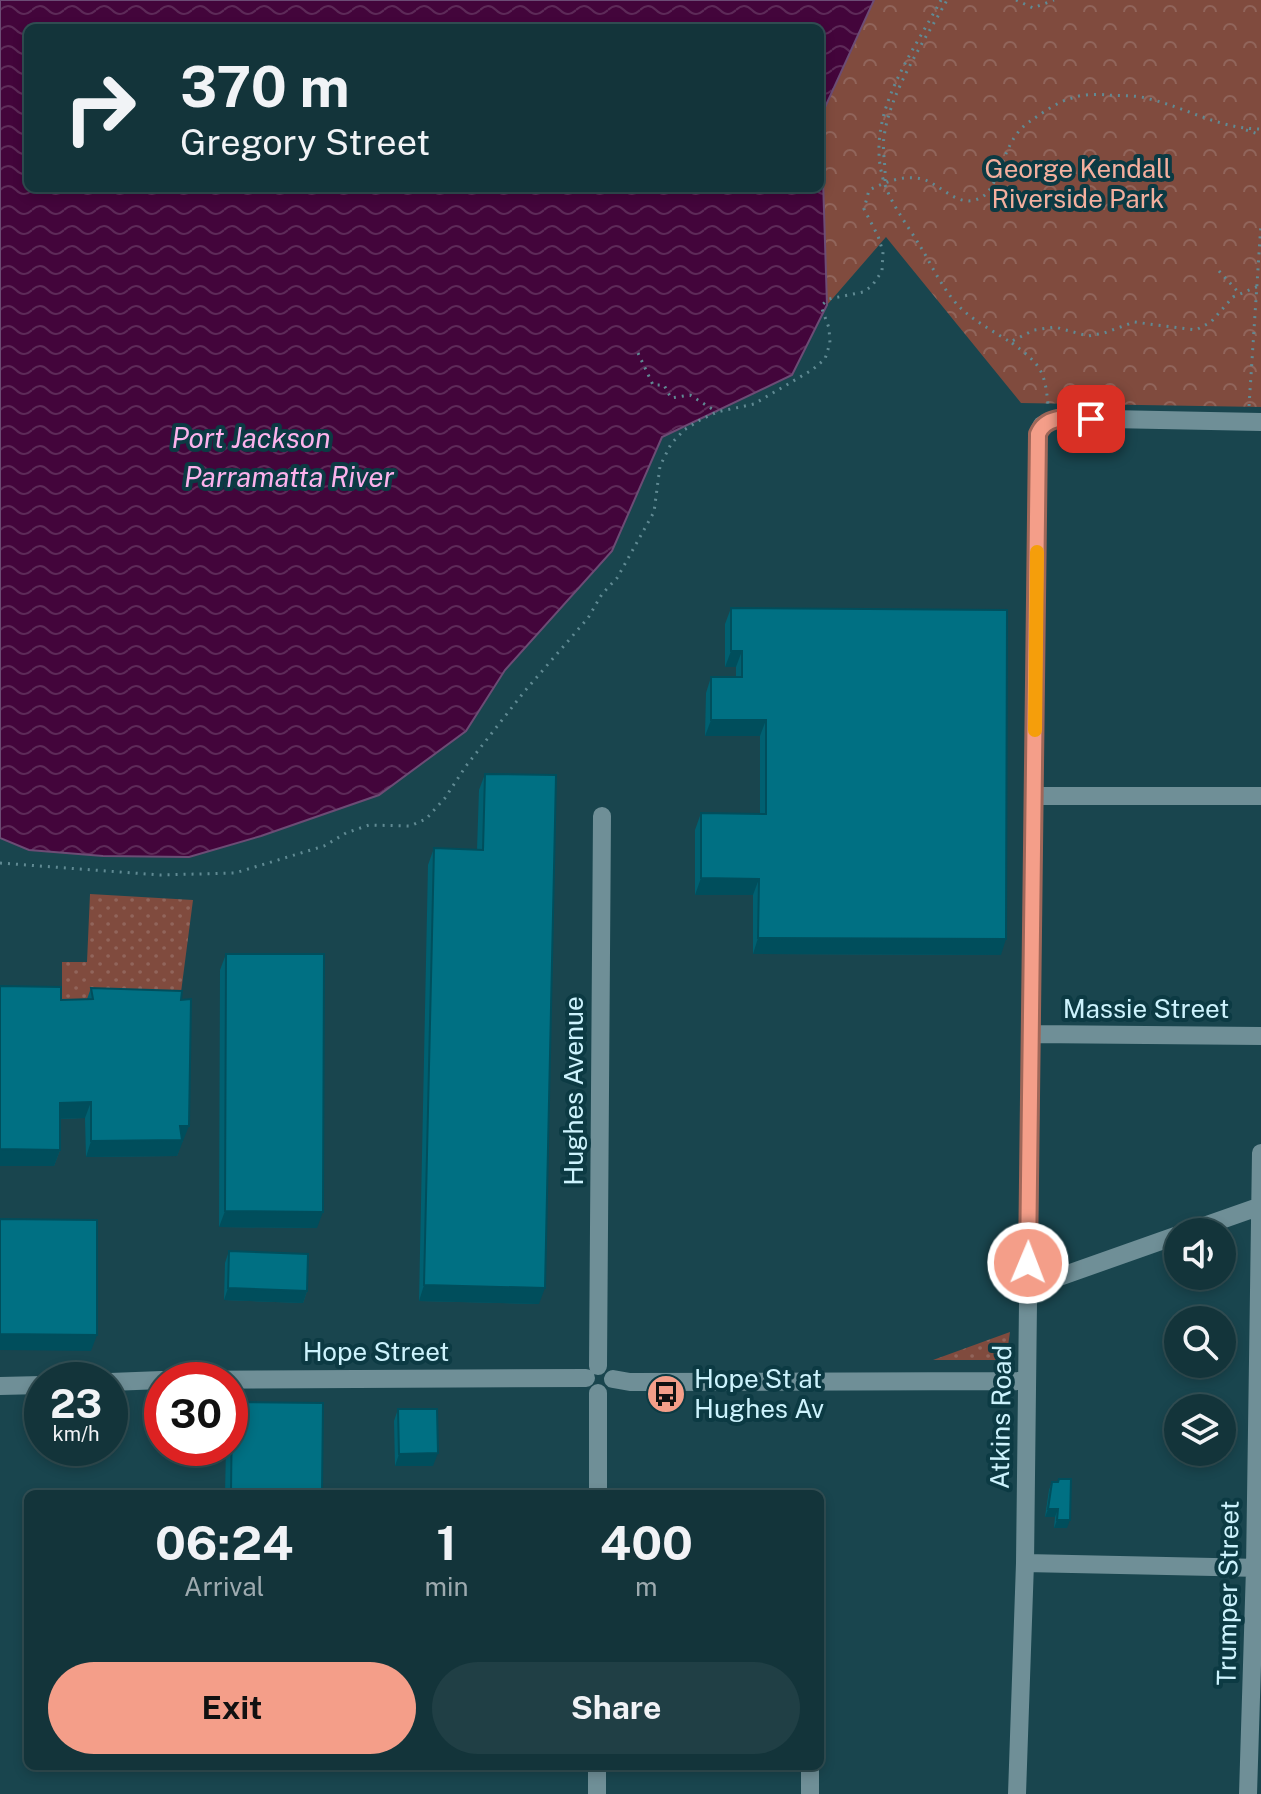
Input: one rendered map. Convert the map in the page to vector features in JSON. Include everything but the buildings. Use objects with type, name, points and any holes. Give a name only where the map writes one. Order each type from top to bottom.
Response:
[{"type":"street","points":[[1049,421],[1059,418],[1255,422]]},
{"type":"street","name":"Atkins Road","points":[[1017,1794],[1025,1563],[1038,434],[1042,425],[1049,421]]},
{"type":"street","points":[[1035,796],[1261,796]]},
{"type":"street","name":"Hughes Avenue","points":[[598,1490],[594,1379],[602,816]]},
{"type":"street","name":"Massie Street","points":[[1032,1034],[1261,1036]]},
{"type":"street","name":"Trumper Street","points":[[1248,1794],[1258,1568],[1261,1153]]},
{"type":"street","points":[[1226,1218],[1260,1206]]},
{"type":"street","points":[[1028,1288],[1164,1240]]},
{"type":"street","points":[[594,1379],[607,1368],[613,1379],[630,1382],[1027,1381]]},
{"type":"street","name":"Hope Street","points":[[248,1380],[594,1379]]},
{"type":"street","points":[[0,1386],[24,1385]]},
{"type":"street","points":[[1025,1563],[1258,1568]]},
{"type":"street","points":[[597,1770],[597,1794]]},
{"type":"street","points":[[810,1770],[810,1794]]},
{"type":"path","points":[[941,0],[900,75],[882,119],[879,152],[884,184],[952,298],[965,313],[1010,342],[1042,368],[1049,421]]},
{"type":"path","points":[[884,184],[884,138],[888,116],[909,69],[947,0]]},
{"type":"path","points":[[1016,0],[1033,8],[1054,0]]},
{"type":"path","points":[[0,863],[160,875],[235,873],[324,846],[346,833],[369,825],[410,826],[426,819],[617,578],[654,512],[664,455],[684,430],[717,412],[754,404],[825,359],[830,343],[823,304],[829,299],[863,292],[872,286],[882,271],[883,252],[864,209],[869,190],[897,178],[918,178],[931,182],[959,200],[983,197],[992,186],[1010,140],[1025,124],[1073,97],[1101,95],[1150,99],[1206,120],[1261,135]]},
{"type":"path","points":[[1244,129],[1261,129]]},
{"type":"path","points":[[1255,422],[1261,223]]},
{"type":"path","points":[[1219,271],[1239,293]]},
{"type":"path","points":[[1010,342],[1034,330],[1055,327],[1088,336],[1134,322],[1196,330],[1211,322],[1220,309],[1239,293],[1258,286]]},
{"type":"path","points":[[638,353],[653,385],[664,385],[671,398],[690,395],[717,412]]},
{"type":"green space","name":"George Kendall Riverside Park","points":[[874,0],[1261,0],[1261,407],[1021,403],[886,237],[827,305],[824,109]]},
{"type":"green space","points":[[90,894],[193,900],[180,1000],[62,1002],[62,962],[87,962]]},
{"type":"green space","points":[[1010,1332],[1007,1353],[995,1360],[933,1360]]},
{"type":"water","name":"Port Jackson","points":[[0,0],[874,0],[824,109],[824,24],[24,24],[24,192],[823,192],[827,305],[792,375],[662,437],[612,551],[505,670],[466,731],[379,795],[189,857],[103,856],[29,850],[0,838]]},
{"type":"slow traffic","points":[[1035,730],[1037,552]]},
{"type":"place","name":"Hope St at Hughes Av","points":[[666,1394]]},
{"type":"route","points":[[1028,1263],[1038,434],[1042,425],[1059,418],[1091,419]]},
{"type":"water label","name":"Parramatta River","points":[[289,477]]}]
